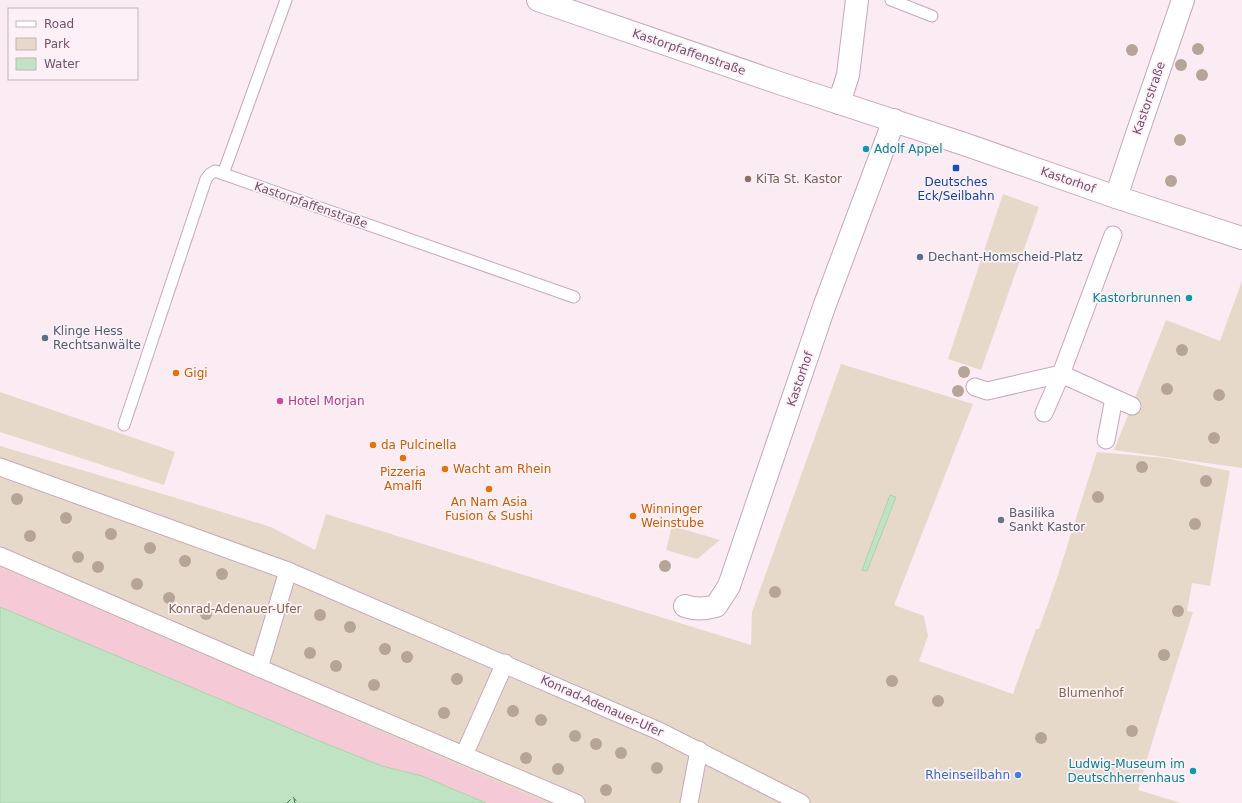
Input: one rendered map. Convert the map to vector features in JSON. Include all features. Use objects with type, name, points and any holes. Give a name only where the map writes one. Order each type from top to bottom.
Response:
[{"type":"street","name":"Kastorpfaffenstraße","points":[[538,0],[839,103]]},
{"type":"street","points":[[839,103],[848,75],[857,0]]},
{"type":"street","name":"Kastorstraße","points":[[1116,197],[1183,0]]},
{"type":"street","name":"Kastorhof","points":[[839,103],[894,120],[1116,197],[1242,238]]},
{"type":"street","name":"Kastorhof","points":[[685,606],[694,609],[707,609],[716,606],[729,586],[824,307],[894,120]]},
{"type":"street","points":[[1044,413],[1061,374],[1113,234]]},
{"type":"street","points":[[975,387],[987,391],[1061,374],[1132,406]]},
{"type":"street","points":[[1106,440],[1114,398]]},
{"type":"street","name":"Konrad-Adenauer-Ufer","points":[[0,467],[288,571],[505,663],[659,731],[801,803]]},
{"type":"street","points":[[0,556],[576,803]]},
{"type":"street","points":[[259,668],[288,571]]},
{"type":"street","points":[[464,755],[505,663]]},
{"type":"street","points":[[689,803],[699,750]]},
{"type":"lane","points":[[124,425],[206,179],[215,171],[223,174],[286,0]]},
{"type":"lane","points":[[891,0],[932,16]]},
{"type":"lane","name":"Kastorpfaffenstraße","points":[[223,174],[574,297]]},
{"type":"green space","points":[[1003,194],[1039,207],[981,370],[948,359]]},
{"type":"green space","points":[[1242,281],[1242,468],[1114,450],[1166,320],[1220,341]]},
{"type":"green space","name":"Blumenhof","points":[[841,364],[973,404],[894,605],[924,616],[928,636],[919,661],[1013,694],[1036,629],[1039,629],[1057,578],[1097,452],[1165,458],[1230,471],[1210,586],[1192,583],[1187,611],[1193,612],[1138,790],[1181,803],[486,803],[422,776],[317,740],[0,607],[0,446],[271,527],[315,550],[326,514],[751,645],[752,612]]},
{"type":"green space","points":[[0,392],[175,452],[164,485],[0,432]]},
{"type":"green space","points":[[672,526],[720,540],[697,559],[666,550]]},
{"type":"sand","points":[[0,567],[545,803],[486,803],[422,776],[382,766],[0,607]]},
{"type":"water","points":[[890,495],[896,497],[867,571],[862,570]]},
{"type":"water","points":[[0,607],[317,740],[382,766],[422,776],[486,803],[0,803]]},
{"type":"ferry route","points":[[293,797],[298,803]]},
{"type":"ferry route","points":[[287,803],[293,797]]},
{"type":"ferry route","points":[[294,799],[295,803]]},
{"type":"place","name":"Adolf Appel","points":[[866,149]]},
{"type":"place","name":"Deutsches Eck/Seilbahn","points":[[956,168]]},
{"type":"place","name":"KiTa St. Kastor","points":[[748,179]]},
{"type":"place","name":"Dechant-Homscheid-Platz","points":[[920,257]]},
{"type":"place","name":"Kastorbrunnen","points":[[1189,298]]},
{"type":"place","name":"Klinge Hess Rechtsanwälte","points":[[45,338]]},
{"type":"place","name":"Gigi","points":[[176,373]]},
{"type":"place","name":"Hotel Morjan","points":[[280,401]]},
{"type":"place","name":"da Pulcinella","points":[[373,445]]},
{"type":"place","name":"Pizzeria Amalfi","points":[[403,458]]},
{"type":"place","name":"Wacht am Rhein","points":[[445,469]]},
{"type":"place","name":"An Nam Asia Fusion & Sushi","points":[[489,489]]},
{"type":"place","name":"Winninger Weinstube","points":[[633,516]]},
{"type":"place","name":"Basilika Sankt Kastor","points":[[1001,520]]},
{"type":"place","name":"Ludwig-Museum im Deutschherrenhaus","points":[[1193,771]]},
{"type":"place","name":"Rheinseilbahn","points":[[1018,775]]}]
